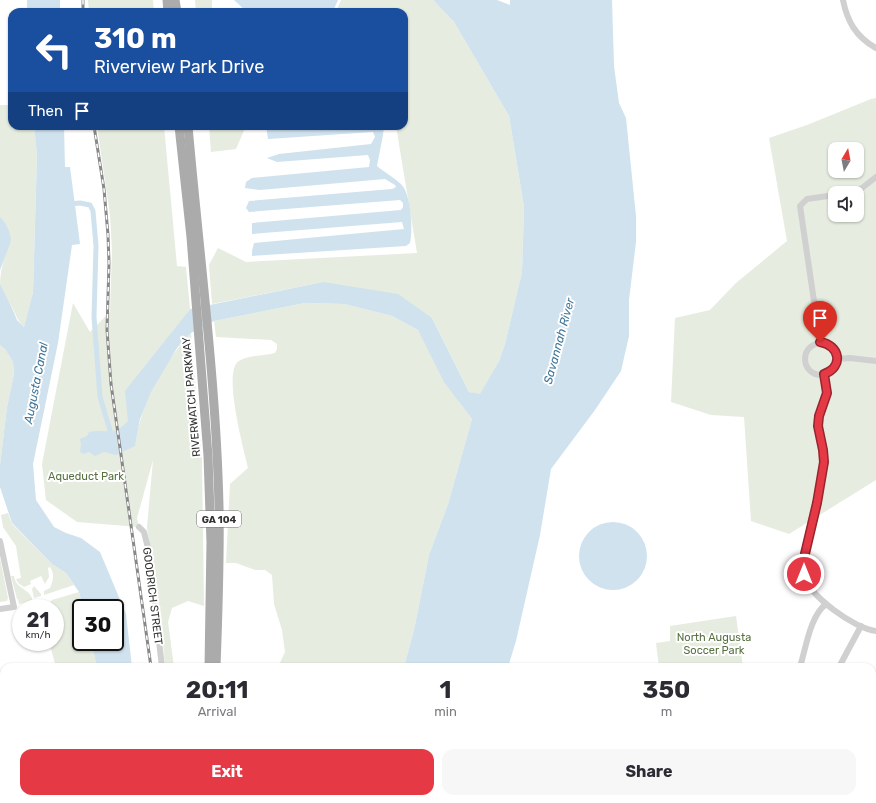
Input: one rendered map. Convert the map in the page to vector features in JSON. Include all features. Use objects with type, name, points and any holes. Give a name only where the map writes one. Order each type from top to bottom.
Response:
[{"type":"main road","name":"RIVERWATCH PARKWAY","points":[[179,130],[210,371],[219,506],[216,663]]},
{"type":"main road","name":"RIVERWATCH PARKWAY","points":[[188,130],[198,283],[202,379],[208,456],[211,542],[209,663]]},
{"type":"street","points":[[842,0],[848,21],[862,38],[876,48]]},
{"type":"street","points":[[864,186],[876,177]]},
{"type":"street","points":[[820,342],[800,206],[807,199],[828,196]]},
{"type":"street","points":[[820,342],[826,343],[834,349],[837,359],[834,369],[824,374],[819,374],[810,370],[805,361],[805,355],[811,346],[820,342]]},
{"type":"street","points":[[837,359],[850,358],[876,361]]},
{"type":"street","points":[[824,374],[827,393],[819,416],[818,426],[824,462],[817,503],[803,564],[804,574],[810,587],[826,604],[870,631],[876,631]]},
{"type":"street","name":"GOODRICH STREET","points":[[139,527],[144,532],[148,548],[162,663]]},
{"type":"street","points":[[0,542],[14,606],[0,609]]},
{"type":"street","points":[[801,663],[815,618],[819,610],[826,604]]},
{"type":"street","points":[[841,663],[861,626]]},
{"type":"green space","points":[[88,0],[153,0],[154,8],[89,8]]},
{"type":"green space","points":[[195,0],[212,0],[212,8],[196,8]]},
{"type":"green space","points":[[341,0],[433,0],[454,22],[509,116],[524,207],[522,272],[505,344],[499,361],[480,395],[469,392],[432,318],[323,282],[212,304],[209,265],[218,248],[246,262],[417,253],[397,130],[408,130],[408,8],[338,8]]},
{"type":"green space","points":[[876,98],[876,480],[789,534],[751,521],[744,417],[711,415],[671,402],[675,318],[710,310],[736,283],[787,241],[769,138]]},
{"type":"green space","points":[[0,105],[8,105],[8,130],[34,130],[37,154],[33,292],[24,327],[18,320],[0,285],[3,262],[11,240],[0,217]]},
{"type":"green space","name":"Aqueduct Park","points":[[98,130],[164,130],[177,266],[186,267],[190,309],[126,391],[129,421],[135,445],[145,406],[155,383],[175,352],[191,333],[202,460],[204,606],[188,601],[172,608],[168,622],[173,663],[165,663],[161,618],[147,527],[153,460],[137,518],[139,527],[77,522],[46,500],[42,464],[73,303],[90,332],[110,312],[112,251],[110,215]]},
{"type":"green space","points":[[209,130],[244,130],[236,149],[211,152]]},
{"type":"green space","points":[[305,303],[344,304],[392,316],[418,330],[460,403],[472,419],[448,504],[429,555],[414,630],[405,663],[280,663],[285,652],[282,630],[274,604],[272,575],[265,570],[255,570],[236,563],[226,563],[230,484],[248,468],[233,395],[234,368],[242,359],[275,353],[277,344],[271,340],[216,337],[214,321]]},
{"type":"green space","points":[[0,345],[5,349],[13,362],[14,374],[7,407],[0,465]]},
{"type":"green space","points":[[8,513],[12,524],[52,564],[66,573],[74,585],[44,595],[44,591],[50,588],[53,580],[53,572],[50,567],[48,568],[49,577],[45,584],[41,576],[30,581],[31,584],[24,587],[18,583],[16,579],[21,578],[16,546],[3,527],[1,515]]},
{"type":"green space","points":[[0,558],[8,598],[7,601],[0,602]]},
{"type":"green space","points":[[11,576],[14,576],[19,586],[30,594],[32,598],[17,599]]},
{"type":"green space","points":[[34,586],[41,596],[34,598],[32,589]]},
{"type":"green space","points":[[79,592],[81,599],[72,599],[72,651],[93,651],[96,663],[55,663],[52,651],[64,651],[64,599],[55,599]]},
{"type":"green space","name":"North Augusta Soccer Park","points":[[736,616],[742,663],[658,663],[656,643],[670,641],[670,626]]},
{"type":"water","points":[[27,0],[60,0],[60,8],[27,8]]},
{"type":"water","points":[[234,0],[338,0],[334,8],[243,8]]},
{"type":"water","name":"Savannah River","points":[[433,0],[497,0],[510,5],[510,0],[612,0],[614,66],[619,103],[626,118],[636,216],[636,242],[629,300],[629,336],[621,371],[595,410],[551,469],[540,535],[516,641],[509,663],[405,663],[414,630],[429,555],[448,504],[472,419],[444,382],[418,330],[392,316],[344,304],[305,303],[214,321],[191,333],[177,348],[151,392],[140,419],[135,446],[116,455],[104,452],[95,456],[89,452],[84,454],[80,452],[80,439],[87,436],[89,432],[114,431],[128,421],[125,391],[190,309],[323,282],[398,294],[432,318],[469,392],[480,394],[499,361],[505,344],[522,272],[524,207],[509,116],[454,22]]},
{"type":"water","name":"Augusta Canal","points":[[34,130],[64,130],[65,167],[70,167],[80,244],[72,245],[58,343],[33,464],[36,500],[54,527],[81,538],[100,552],[120,599],[81,599],[79,592],[66,573],[52,564],[12,523],[0,487],[0,465],[7,407],[14,374],[13,362],[5,349],[0,345],[0,284],[17,320],[24,327],[33,292],[37,155]]},
{"type":"water","points":[[267,130],[384,130],[377,166],[399,182],[404,188],[411,215],[410,243],[406,246],[252,256],[254,243],[404,229],[402,222],[252,234],[252,223],[401,210],[403,207],[403,203],[400,200],[249,212],[246,208],[249,201],[392,189],[396,187],[385,179],[260,190],[245,188],[246,182],[252,178],[369,167],[370,160],[368,155],[277,162],[267,158],[279,154],[371,144],[375,137],[373,132],[268,139]]},
{"type":"water","points":[[0,217],[7,227],[11,240],[0,271]]},
{"type":"water","points":[[613,522],[626,525],[637,532],[644,543],[647,556],[644,569],[637,580],[626,587],[613,590],[600,587],[589,580],[582,569],[579,556],[582,543],[589,532],[600,525]]},
{"type":"water","points":[[124,609],[126,614],[132,663],[96,663],[93,651],[124,651]]},
{"type":"waterway","points":[[69,204],[80,203],[90,205],[93,211],[96,246],[94,317],[100,397],[112,437]]},
{"type":"railway","points":[[83,0],[83,8]]},
{"type":"railway","points":[[95,130],[104,189],[108,235],[109,263],[107,330],[111,384],[150,663]]},
{"type":"route","points":[[804,574],[804,558],[817,503],[824,462],[822,444],[818,431],[819,416],[827,393],[824,374],[834,369],[837,359],[837,354],[834,349],[830,345],[820,342]]}]
